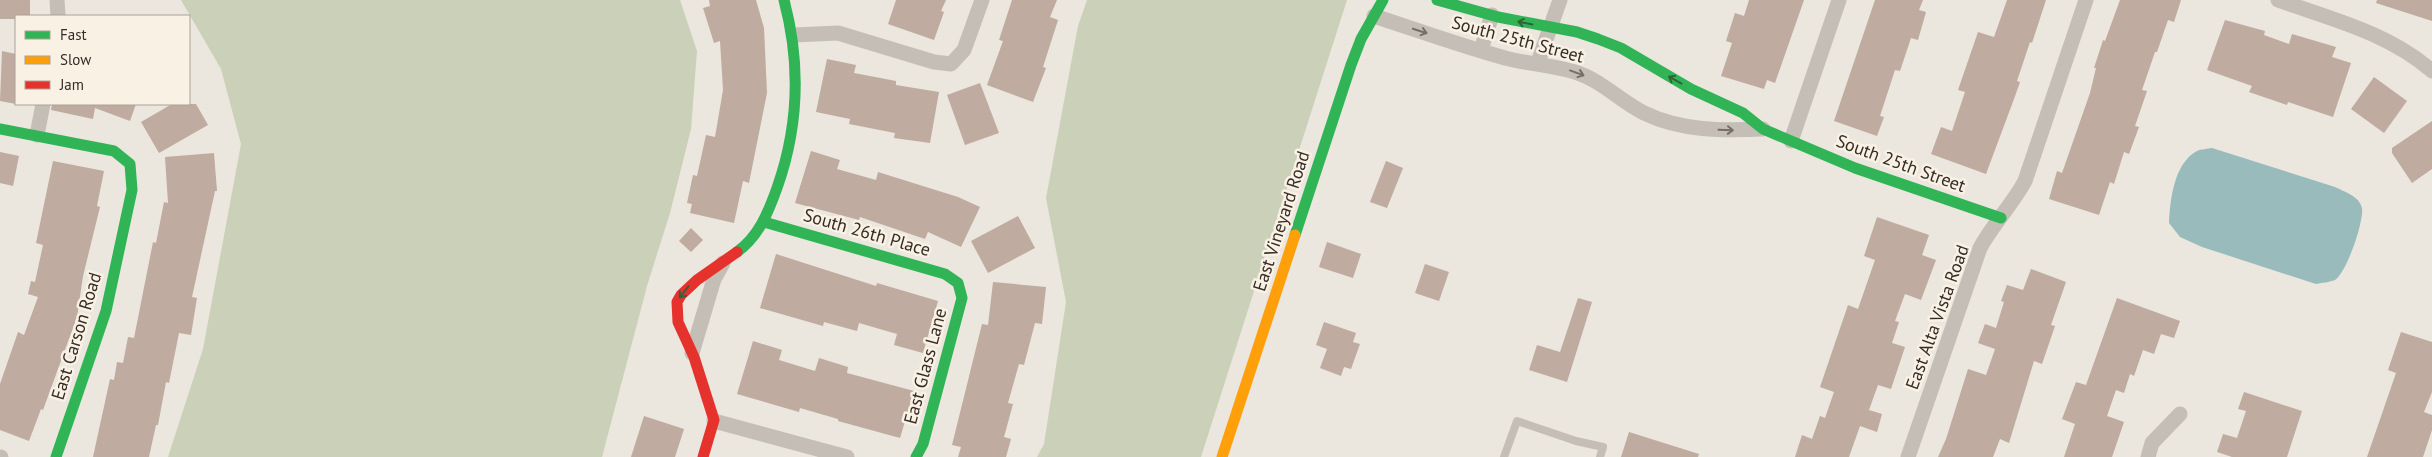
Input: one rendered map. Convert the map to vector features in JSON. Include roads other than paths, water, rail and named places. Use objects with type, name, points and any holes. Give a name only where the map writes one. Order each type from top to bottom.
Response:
[{"type":"street","points":[[57,0],[58,15]]},
{"type":"street","points":[[704,457],[714,421],[692,353],[678,326],[677,302],[688,286],[705,272],[723,263],[748,243],[764,222],[784,172],[792,136],[798,92],[794,35],[784,0]]},
{"type":"street","points":[[794,35],[838,33],[934,62],[951,64],[964,50],[982,0]]},
{"type":"street","name":"East Vineyard Road","points":[[1222,457],[1351,65],[1361,39],[1383,0]]},
{"type":"street","name":"South 25th Street","points":[[1437,0],[1492,15],[1577,32],[1621,48],[1691,89],[1743,113],[1763,129],[1791,142],[1855,168],[2001,218]]},
{"type":"street","points":[[1538,62],[1560,0]]},
{"type":"street","points":[[1791,142],[1839,0]]},
{"type":"street","name":"East Alta Vista Road","points":[[1908,457],[1972,267],[1988,235],[2015,200],[2025,182],[2086,0]]},
{"type":"street","points":[[2278,0],[2383,39],[2411,54],[2432,71]]},
{"type":"street","points":[[1481,50],[1492,15]]},
{"type":"street","name":"South 25th Street","points":[[1374,16],[1506,58],[1538,62],[1577,73],[1602,85],[1643,112],[1670,124],[1702,129],[1763,129]]},
{"type":"street","points":[[0,129],[37,135],[43,105]]},
{"type":"street","name":"East Carson Road","points":[[37,135],[114,151],[130,164],[132,190],[106,311],[56,457]]},
{"type":"street","name":"South 26th Place","points":[[764,222],[945,274],[958,283]]},
{"type":"street","points":[[692,353],[714,279],[723,263]]},
{"type":"street","name":"East Glass Lane","points":[[916,457],[924,444],[962,298],[958,283]]},
{"type":"street","points":[[2148,457],[2152,443],[2180,414]]},
{"type":"street","points":[[714,421],[847,457]]},
{"type":"lane","points":[[1504,457],[1517,422],[1576,441],[1603,447],[1600,457]]},
{"type":"water","points":[[2212,148],[2335,187],[2358,200],[2362,208],[2362,214],[2358,234],[2345,267],[2335,280],[2316,284],[2202,247],[2180,237],[2169,223],[2172,193],[2178,173],[2189,157],[2199,150]]}]
